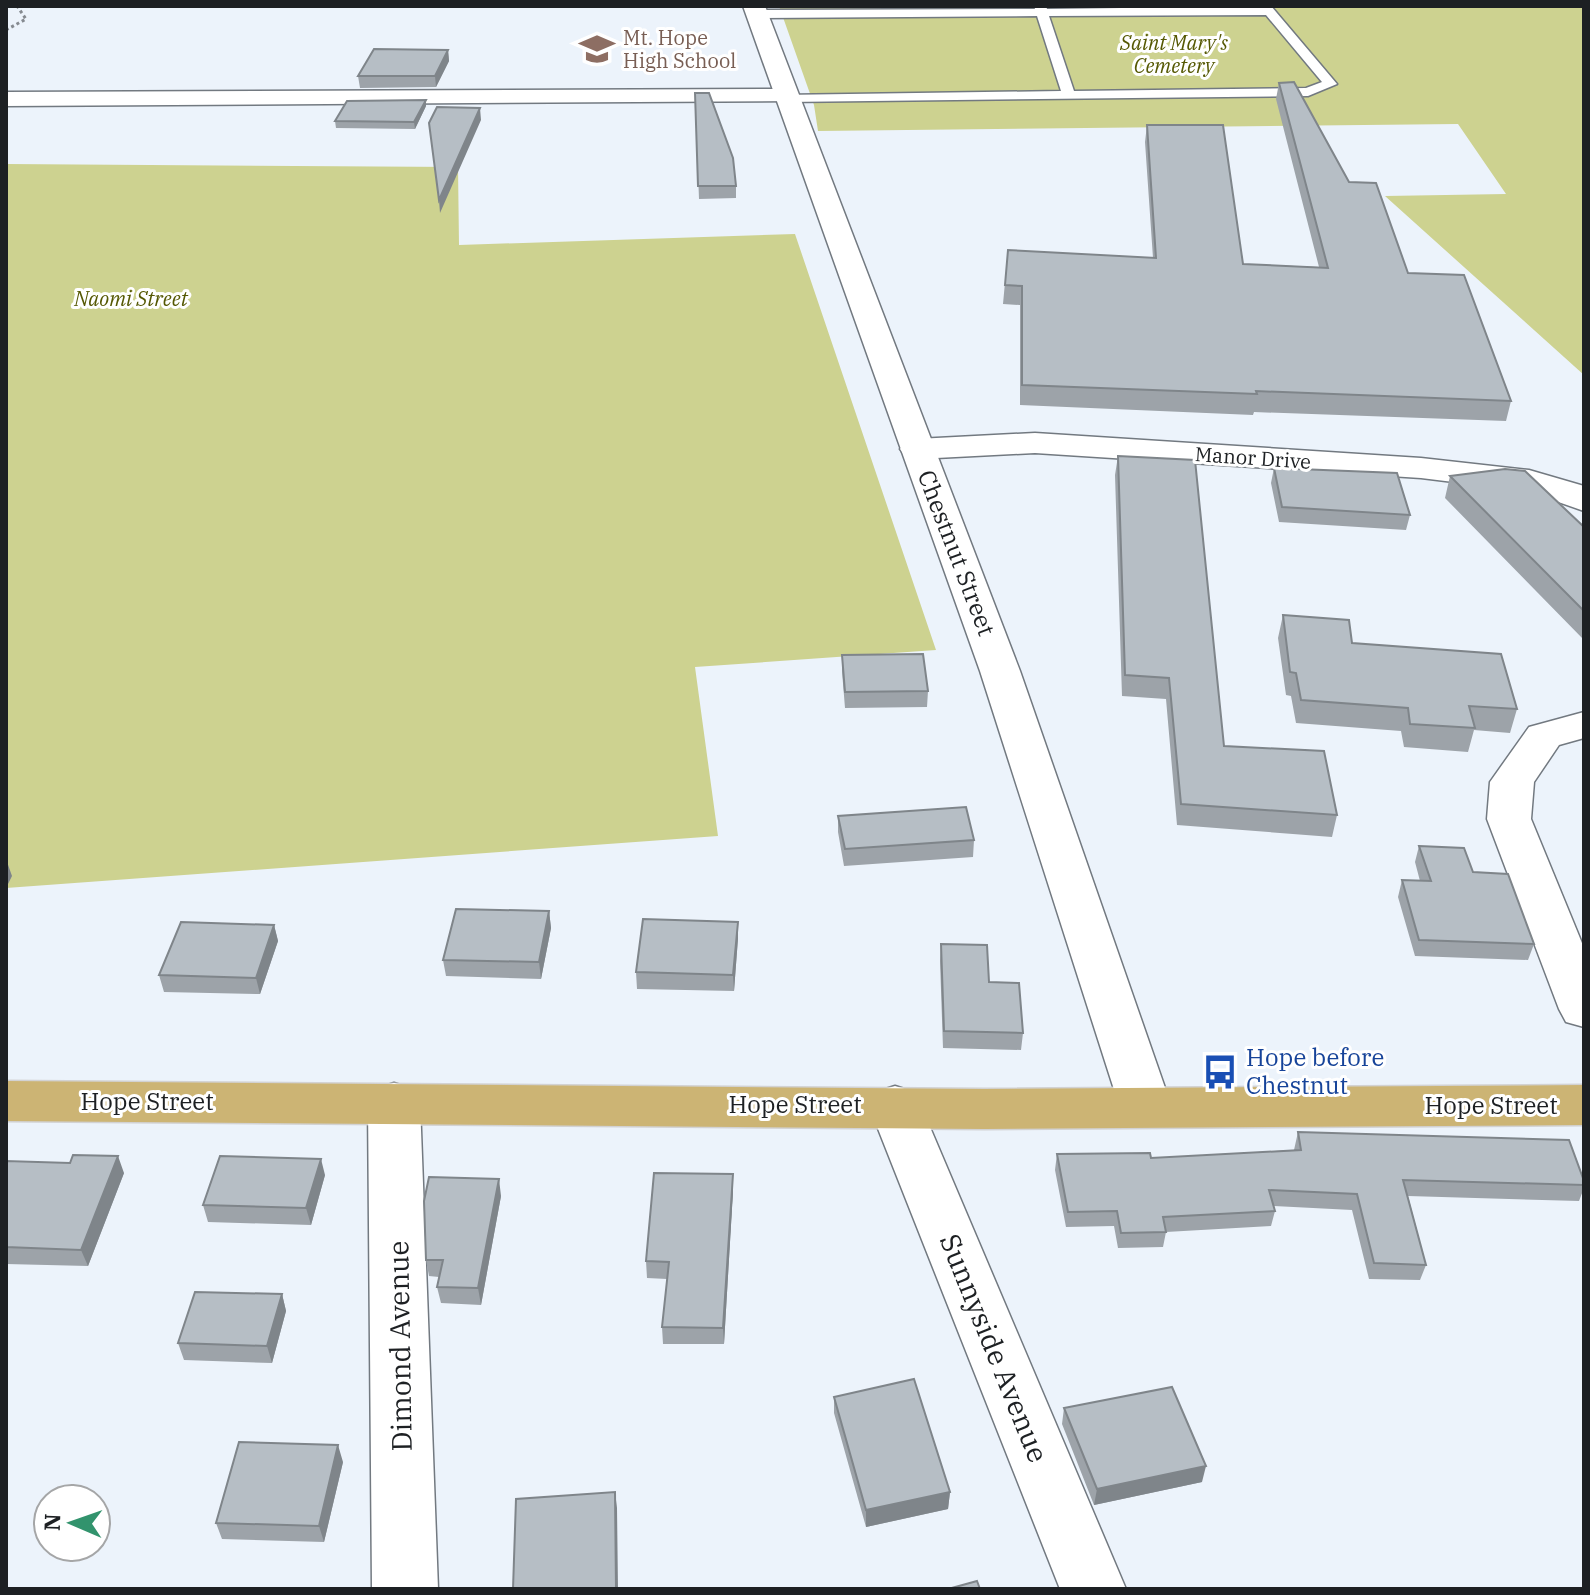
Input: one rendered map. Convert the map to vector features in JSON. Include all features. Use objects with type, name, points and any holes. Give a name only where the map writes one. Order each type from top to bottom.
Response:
[{"type":"main road","name":"Hope Street","points":[[6,1101],[984,1109],[1145,1105],[1584,1105]]},
{"type":"street","name":"Chestnut Street","points":[[756,10],[1000,671],[1145,1105]]},
{"type":"street","points":[[6,99],[786,97]]},
{"type":"street","name":"Manor Drive","points":[[917,449],[1035,443],[1421,468],[1508,477],[1563,490],[1584,500]]},
{"type":"street","points":[[1584,725],[1544,736],[1512,782],[1509,819],[1584,1009]]},
{"type":"street","name":"Dimond Avenue","points":[[394,1103],[405,1589]]},
{"type":"street","name":"Sunnyside Avenue","points":[[895,1106],[1093,1589]]},
{"type":"lane","points":[[1040,8],[1069,95]]},
{"type":"lane","points":[[756,10],[1267,9],[1330,84],[1308,92],[786,97]]},
{"type":"path","points":[[6,30],[26,19],[17,6]]},
{"type":"green space","name":"Saint Mary's Cemetery","points":[[779,6],[1584,6],[1584,375],[1385,196],[1506,194],[1458,124],[818,131],[814,105]]},
{"type":"green space","name":"Naomi Street","points":[[6,164],[458,167],[459,245],[795,234],[936,650],[695,667],[718,836],[6,888]]},
{"type":"building","points":[[374,49],[448,50],[435,76],[358,76]]},
{"type":"building","points":[[1294,82],[1349,182],[1376,183],[1408,273],[1464,275],[1511,401],[1022,385],[1022,286],[1005,285],[1008,250],[1156,258],[1147,125],[1223,125],[1243,264],[1328,268],[1279,83]]},
{"type":"building","points":[[695,93],[709,93],[733,158],[736,186],[698,186]]},
{"type":"building","points":[[426,100],[414,122],[335,121],[347,101]]},
{"type":"building","points":[[437,107],[480,108],[439,200],[429,123]]},
{"type":"building","points":[[1118,456],[1195,460],[1224,746],[1324,751],[1337,815],[1181,804],[1169,678],[1125,675]]},
{"type":"building","points":[[1274,468],[1397,473],[1410,515],[1282,507]]},
{"type":"building","points":[[1505,469],[1525,471],[1584,527],[1584,611],[1450,476]]},
{"type":"building","points":[[1283,615],[1349,620],[1352,643],[1501,654],[1517,709],[1469,706],[1475,728],[1410,724],[1408,708],[1301,700],[1296,673],[1290,672]]},
{"type":"building","points":[[923,654],[928,691],[845,692],[842,655]]},
{"type":"building","points":[[966,807],[974,840],[845,849],[838,816]]},
{"type":"building","points":[[1419,846],[1464,848],[1473,872],[1508,874],[1534,944],[1419,940],[1402,880],[1431,881]]},
{"type":"building","points":[[456,909],[549,911],[539,962],[443,960]]},
{"type":"building","points":[[643,919],[738,922],[733,975],[636,972]]},
{"type":"building","points":[[181,922],[274,925],[256,978],[159,975]]},
{"type":"building","points":[[941,944],[987,945],[989,982],[1019,983],[1023,1033],[944,1031]]},
{"type":"building","points":[[1298,1132],[1569,1140],[1584,1185],[1403,1180],[1426,1265],[1374,1263],[1357,1194],[1269,1190],[1275,1211],[1163,1217],[1166,1232],[1121,1233],[1117,1211],[1068,1212],[1057,1154],[1150,1153],[1151,1158],[1301,1150]]},
{"type":"building","points":[[73,1155],[118,1156],[81,1250],[6,1247],[6,1161],[70,1163]]},
{"type":"building","points":[[220,1156],[321,1159],[306,1208],[203,1205]]},
{"type":"building","points":[[654,1173],[733,1174],[723,1328],[662,1327],[669,1262],[646,1261]]},
{"type":"building","points":[[429,1177],[499,1179],[478,1288],[437,1287],[443,1260],[426,1260],[424,1201]]},
{"type":"building","points":[[195,1292],[282,1294],[267,1346],[178,1343]]},
{"type":"building","points":[[914,1379],[950,1492],[866,1510],[834,1397]]},
{"type":"building","points":[[1172,1387],[1206,1466],[1097,1489],[1064,1408]]},
{"type":"building","points":[[239,1442],[338,1445],[319,1526],[216,1523]]},
{"type":"building","points":[[615,1492],[616,1589],[513,1589],[516,1499]]},
{"type":"building","points":[[977,1581],[980,1589],[948,1589]]},
{"type":"place","name":"Mt. Hope High School","points":[[597,49]]},
{"type":"place","name":"Hope before Chestnut","points":[[1220,1072]]}]
